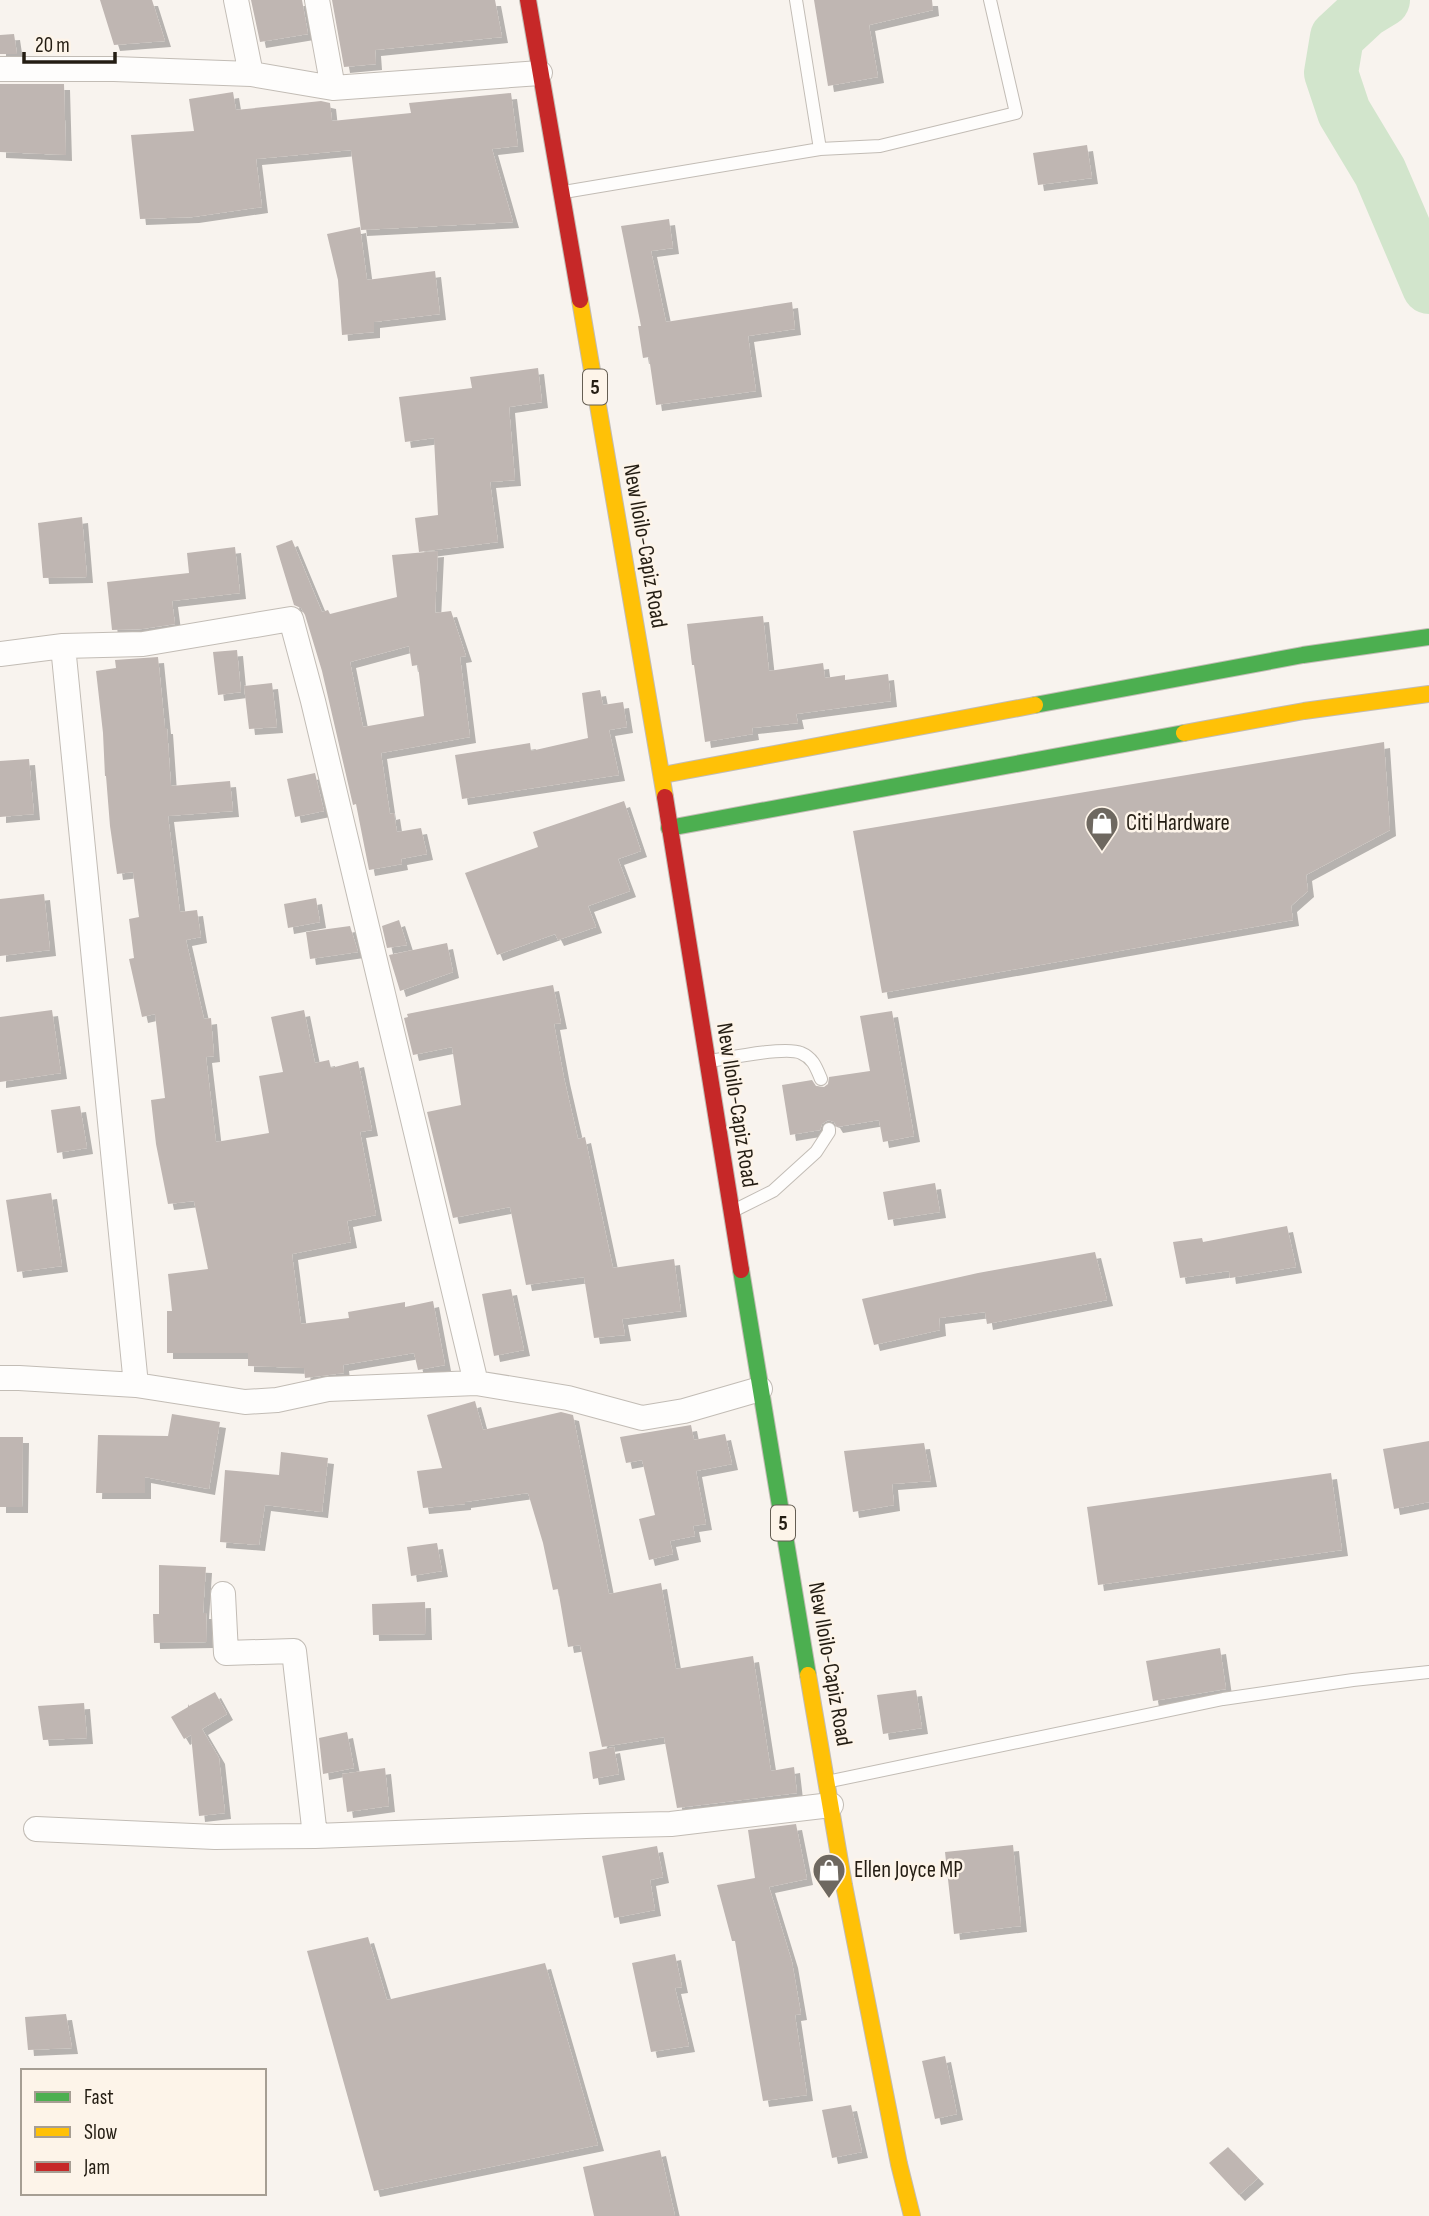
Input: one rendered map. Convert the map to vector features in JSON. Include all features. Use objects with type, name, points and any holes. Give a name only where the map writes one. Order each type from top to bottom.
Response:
[{"type":"main road","name":"New Iloilo-Capiz Road","points":[[528,0],[663,775],[669,828],[731,1212],[844,1885],[912,2216]]},
{"type":"main road","points":[[663,775],[1289,657],[1429,637]]},
{"type":"main road","points":[[669,828],[1304,711],[1429,694]]},
{"type":"street","points":[[236,0],[251,74]]},
{"type":"street","points":[[317,0],[333,88]]},
{"type":"street","points":[[0,69],[114,69],[251,74],[333,88],[540,73]]},
{"type":"street","points":[[0,654],[63,646],[143,644],[291,619],[313,701],[476,1384]]},
{"type":"street","points":[[63,646],[136,1385]]},
{"type":"street","points":[[0,1378],[136,1385],[245,1402],[277,1400],[328,1389],[476,1384],[568,1398],[642,1418],[684,1411],[760,1389]]},
{"type":"street","points":[[223,1594],[226,1653],[294,1651],[315,1836]]},
{"type":"street","points":[[36,1829],[215,1837],[671,1825],[829,1794]]},
{"type":"lane","points":[[796,0],[820,149]]},
{"type":"lane","points":[[561,193],[820,149],[880,146],[1016,113],[990,0]]},
{"type":"lane","points":[[707,1062],[766,1053],[799,1052],[814,1063],[821,1079]]},
{"type":"lane","points":[[731,1212],[773,1191],[817,1152],[829,1129]]},
{"type":"lane","points":[[829,1794],[1223,1699],[1429,1672]]},
{"type":"building","points":[[100,0],[152,0],[165,41],[114,45]]},
{"type":"building","points":[[251,0],[302,0],[308,34],[260,42]]},
{"type":"building","points":[[332,0],[495,0],[502,37],[375,50],[376,64],[344,67]]},
{"type":"building","points":[[814,0],[932,0],[933,10],[869,25],[878,77],[828,86]]},
{"type":"building","points":[[14,34],[17,54],[0,54],[0,35]]},
{"type":"building","points":[[0,84],[64,84],[66,155],[0,152]]},
{"type":"building","points":[[233,92],[236,110],[321,101],[330,103],[332,121],[411,113],[409,103],[511,93],[518,146],[492,149],[513,222],[361,230],[351,150],[256,159],[262,207],[193,217],[140,219],[131,135],[194,131],[189,99]]},
{"type":"building","points":[[1087,145],[1092,178],[1038,185],[1033,153]]},
{"type":"building","points":[[669,219],[673,248],[651,251],[666,322],[792,302],[795,329],[748,336],[756,391],[656,405],[649,357],[643,358],[638,326],[641,326],[621,226]]},
{"type":"building","points":[[360,227],[367,280],[435,271],[440,314],[374,322],[374,332],[342,335],[338,280],[327,234]]},
{"type":"building","points":[[538,368],[542,402],[509,407],[515,480],[490,482],[498,542],[419,552],[415,518],[438,515],[434,438],[405,442],[399,397],[472,388],[470,377]]},
{"type":"building","points":[[82,517],[87,577],[43,578],[38,523]]},
{"type":"building","points":[[292,540],[322,612],[328,610],[330,614],[397,597],[392,555],[438,551],[435,613],[451,611],[466,656],[460,657],[470,737],[381,753],[390,814],[394,813],[397,832],[421,828],[427,854],[401,859],[402,864],[369,870],[356,804],[353,805],[322,671],[305,615],[301,608],[294,605],[276,546]],"holes":[[[409,646],[412,666],[418,665],[424,716],[363,727],[350,662]]]},
{"type":"building","points":[[235,547],[240,593],[172,601],[175,624],[112,630],[107,582],[189,573],[187,553]]},
{"type":"building","points":[[763,616],[769,671],[823,663],[825,678],[845,675],[845,680],[888,674],[891,701],[796,714],[798,723],[752,728],[753,734],[705,742],[687,624]]},
{"type":"building","points":[[237,650],[241,692],[218,695],[213,652]]},
{"type":"building","points":[[158,657],[171,786],[230,781],[233,811],[168,816],[180,912],[197,910],[201,937],[186,940],[204,1019],[211,1018],[214,1056],[206,1057],[216,1142],[269,1133],[259,1076],[283,1072],[271,1017],[304,1010],[315,1063],[329,1060],[331,1068],[358,1061],[372,1130],[360,1132],[376,1215],[347,1221],[351,1242],[292,1254],[301,1324],[349,1318],[348,1312],[405,1302],[405,1307],[433,1301],[445,1365],[418,1370],[414,1353],[343,1365],[344,1373],[305,1378],[304,1368],[248,1366],[248,1353],[167,1353],[167,1311],[172,1311],[168,1274],[208,1269],[194,1201],[168,1204],[156,1144],[151,1100],[165,1098],[155,1014],[142,1017],[129,959],[134,958],[129,919],[139,917],[133,872],[117,874],[96,671],[116,668],[115,660]]},
{"type":"building","points":[[272,683],[277,727],[249,729],[244,686]]},
{"type":"building","points":[[600,690],[603,705],[623,702],[627,727],[609,730],[619,775],[462,799],[455,755],[530,743],[531,751],[588,738],[582,693]]},
{"type":"building","name":"Citi Hardware","points":[[1384,742],[1390,830],[1306,875],[1308,891],[1291,906],[1293,920],[882,993],[853,831]]},
{"type":"building","points":[[29,759],[34,814],[0,817],[0,761]]},
{"type":"building","points":[[315,773],[324,811],[295,817],[287,779]]},
{"type":"building","points":[[624,801],[641,851],[618,859],[630,891],[588,906],[596,927],[558,940],[555,934],[497,955],[465,873],[538,847],[533,832]]},
{"type":"building","points":[[44,894],[50,950],[0,956],[0,899]]},
{"type":"building","points":[[316,898],[320,922],[288,928],[284,904]]},
{"type":"building","points":[[399,920],[407,945],[387,948],[382,926]]},
{"type":"building","points":[[350,926],[358,952],[310,959],[306,932]]},
{"type":"building","points":[[447,943],[453,972],[400,991],[389,955]]},
{"type":"building","points":[[553,985],[561,1023],[554,1024],[564,1078],[578,1139],[585,1137],[613,1268],[674,1259],[681,1311],[622,1319],[625,1335],[594,1338],[584,1277],[526,1285],[510,1207],[453,1218],[427,1112],[461,1105],[452,1047],[413,1055],[404,1018],[408,1017],[407,1014]]},
{"type":"building","points":[[52,1010],[61,1073],[0,1082],[0,1017]]},
{"type":"building","points":[[892,1011],[914,1136],[883,1142],[879,1120],[837,1127],[834,1122],[828,1120],[822,1124],[820,1130],[790,1135],[782,1085],[812,1080],[816,1086],[824,1087],[828,1084],[829,1077],[870,1071],[860,1016]]},
{"type":"building","points":[[80,1106],[87,1148],[57,1153],[51,1110]]},
{"type":"building","points":[[935,1183],[940,1212],[888,1220],[883,1192]]},
{"type":"building","points":[[51,1193],[62,1266],[17,1272],[6,1200]]},
{"type":"building","points":[[1287,1226],[1296,1267],[1230,1278],[1229,1271],[1180,1278],[1173,1242],[1202,1238],[1203,1242]]},
{"type":"building","points":[[1095,1252],[1107,1300],[987,1324],[985,1312],[939,1318],[940,1330],[874,1345],[862,1299],[978,1273]]},
{"type":"building","points":[[511,1289],[524,1350],[494,1356],[482,1294]]},
{"type":"building","points":[[475,1401],[483,1430],[561,1412],[573,1415],[609,1594],[661,1583],[676,1669],[753,1656],[771,1771],[794,1767],[797,1793],[677,1808],[664,1737],[602,1747],[580,1645],[568,1647],[558,1589],[553,1590],[528,1493],[423,1508],[417,1471],[442,1468],[427,1415]]},
{"type":"building","points":[[172,1414],[220,1422],[209,1489],[145,1477],[145,1493],[96,1493],[98,1435],[168,1436]]},
{"type":"building","points":[[691,1425],[694,1440],[725,1434],[732,1464],[696,1471],[706,1524],[693,1526],[695,1536],[670,1541],[673,1554],[649,1560],[639,1519],[655,1515],[642,1460],[626,1463],[620,1437]]},
{"type":"building","points":[[0,1437],[23,1437],[22,1507],[0,1507]]},
{"type":"building","points":[[1429,1441],[1429,1502],[1394,1509],[1383,1449]]},
{"type":"building","points":[[924,1443],[931,1481],[892,1484],[894,1505],[853,1512],[844,1451]]},
{"type":"building","points":[[281,1452],[328,1458],[322,1512],[265,1505],[259,1545],[220,1542],[225,1470],[279,1475]]},
{"type":"building","points":[[1331,1473],[1342,1550],[1098,1585],[1087,1507]]},
{"type":"building","points":[[437,1543],[442,1571],[411,1576],[407,1547]]},
{"type":"building","points":[[159,1565],[206,1567],[203,1613],[206,1613],[207,1642],[154,1643],[153,1614],[159,1614]]},
{"type":"building","points":[[425,1602],[426,1634],[373,1635],[372,1604]]},
{"type":"building","points":[[1220,1648],[1226,1689],[1153,1701],[1146,1661]]},
{"type":"building","points":[[916,1690],[922,1728],[883,1734],[877,1695]]},
{"type":"building","points":[[215,1692],[227,1714],[202,1729],[219,1758],[225,1813],[199,1816],[191,1735],[184,1739],[171,1717],[188,1707],[188,1704],[189,1706]]},
{"type":"building","points":[[84,1703],[87,1738],[43,1740],[38,1706]]},
{"type":"building","points":[[347,1732],[354,1768],[323,1774],[319,1738]]},
{"type":"building","points":[[614,1747],[619,1774],[593,1779],[589,1752]]},
{"type":"building","points":[[385,1768],[389,1806],[347,1812],[342,1774]]},
{"type":"building","points":[[796,1824],[807,1879],[769,1887],[792,1962],[801,2014],[795,2015],[807,2095],[763,2101],[735,1941],[732,1941],[717,1885],[755,1878],[748,1830]]},
{"type":"building","points":[[1013,1845],[1021,1926],[954,1934],[945,1852]]},
{"type":"building","points":[[657,1846],[663,1877],[650,1880],[655,1910],[614,1918],[602,1856]]},
{"type":"building","points":[[368,1937],[387,2000],[545,1963],[598,2145],[374,2191],[307,1951]]},
{"type":"building","points":[[675,1954],[682,1987],[675,1988],[689,2046],[651,2052],[632,1963]]},
{"type":"building","points":[[66,2014],[72,2048],[28,2050],[25,2017]]},
{"type":"building","points":[[945,2056],[957,2114],[935,2119],[922,2061]]},
{"type":"building","points":[[851,2105],[862,2152],[832,2158],[822,2110]]},
{"type":"building","points":[[1228,2147],[1258,2178],[1239,2195],[1209,2163]]},
{"type":"building","points":[[660,2150],[675,2216],[594,2216],[583,2167]]},
{"type":"waterway","points":[[1383,0],[1365,11],[1337,37],[1331,73],[1344,112],[1380,172],[1429,287]]},
{"type":"traffic: fast","points":[[1035,705],[1303,655],[1429,637]]},
{"type":"traffic: fast","points":[[669,828],[1184,733]]},
{"type":"traffic: fast","points":[[741,1270],[808,1675]]},
{"type":"traffic: slow","points":[[580,300],[665,797]]},
{"type":"traffic: slow","points":[[1184,733],[1304,711],[1429,694]]},
{"type":"traffic: slow","points":[[663,775],[1035,705]]},
{"type":"traffic: slow","points":[[808,1675],[844,1885],[899,2164],[912,2216]]},
{"type":"traffic: jam","points":[[528,0],[580,300]]},
{"type":"traffic: jam","points":[[665,797],[741,1270]]},
{"type":"place","name":"Citi Hardware","points":[[1102,853]]},
{"type":"place","name":"Ellen Joyce MP","points":[[829,1900]]}]
